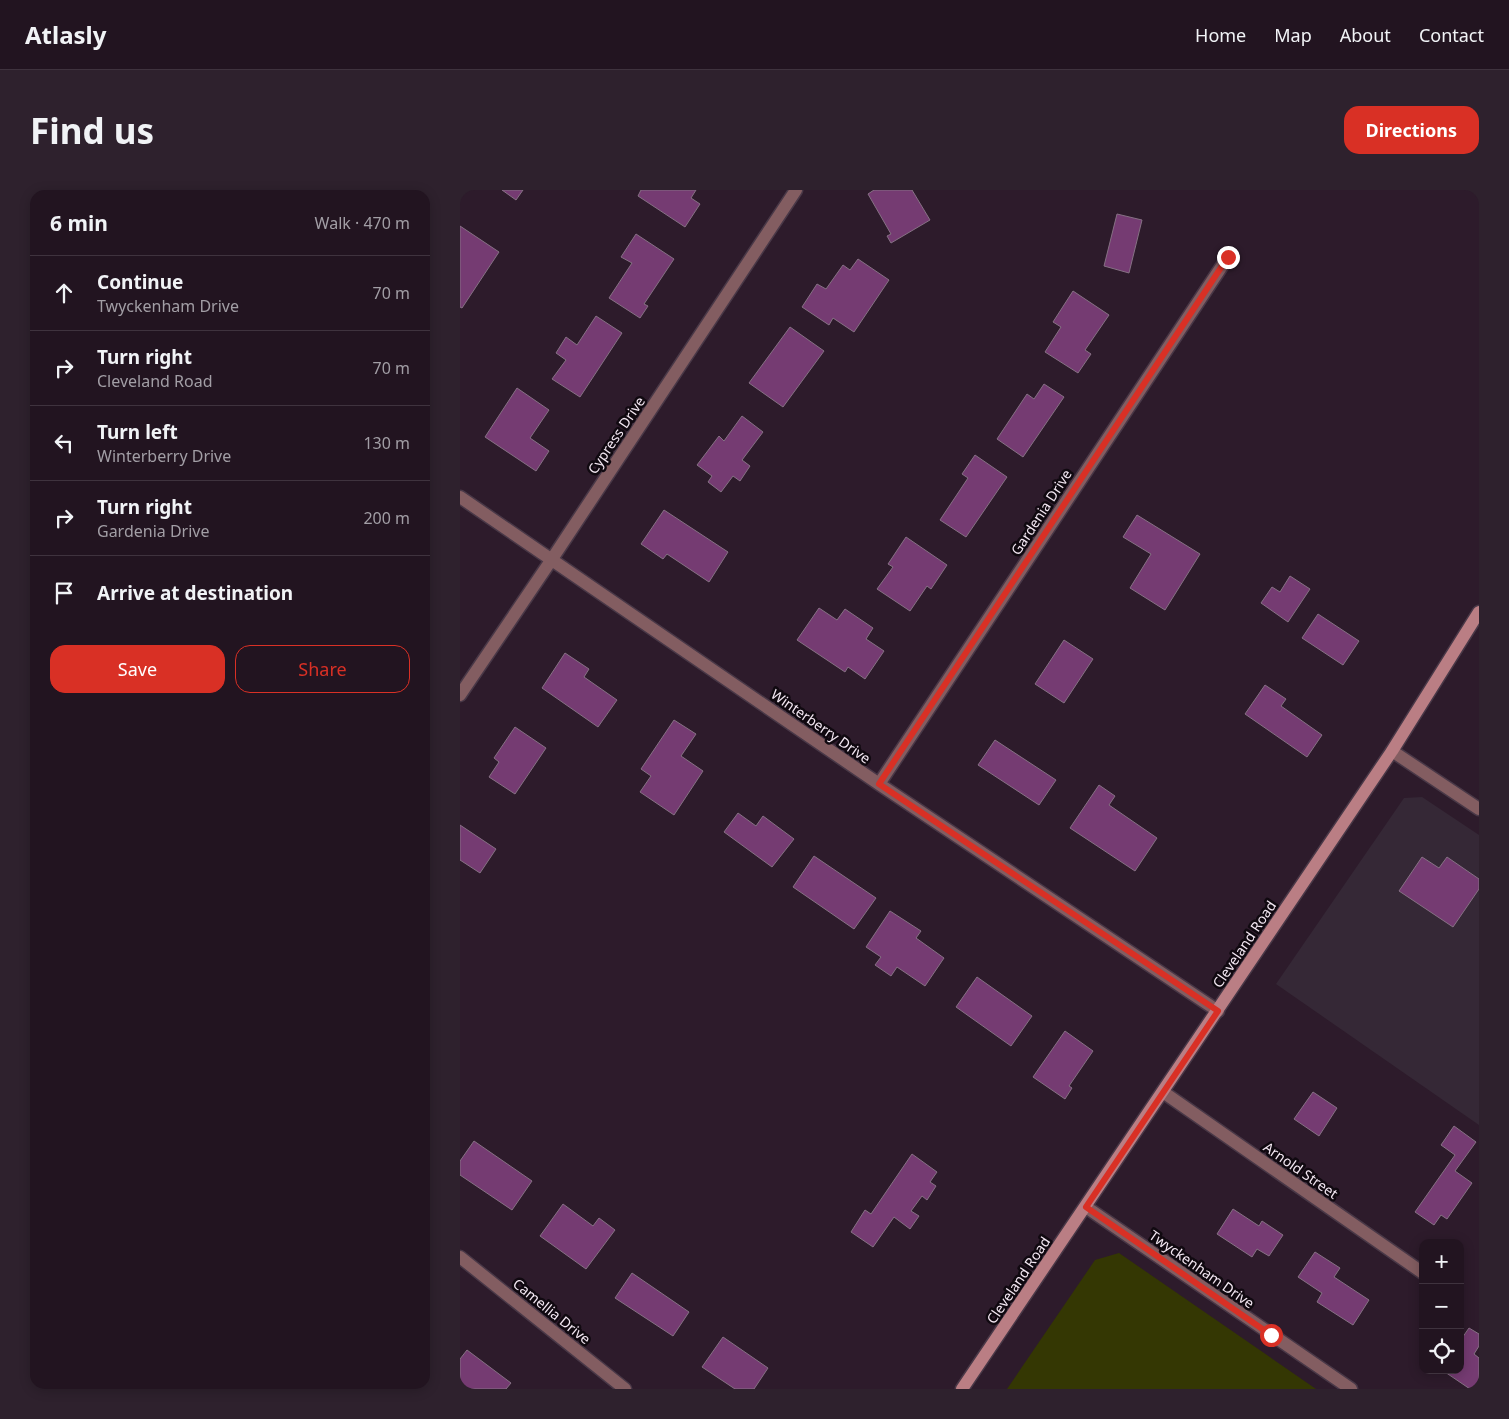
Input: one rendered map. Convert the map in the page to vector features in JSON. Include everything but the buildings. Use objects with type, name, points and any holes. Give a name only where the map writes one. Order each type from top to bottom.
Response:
[{"type":"main road","name":"Cleveland Road","points":[[962,1389],[1392,751],[1479,612]]},
{"type":"street","name":"Cypress Drive","points":[[460,695],[796,190]]},
{"type":"street","name":"Gardenia Drive","points":[[879,784],[1228,257]]},
{"type":"street","name":"Winterberry Drive","points":[[460,497],[879,784],[1218,1011]]},
{"type":"street","points":[[1392,751],[1479,809]]},
{"type":"street","name":"Arnold Street","points":[[1163,1092],[1419,1270]]},
{"type":"street","name":"Twyckenham Drive","points":[[1086,1207],[1351,1389]]},
{"type":"street","name":"Camellia Drive","points":[[460,1257],[625,1389]]},
{"type":"shaded area","points":[[1422,797],[1479,835],[1479,1125],[1276,984],[1404,798]]},
{"type":"shaded area","points":[[1119,1253],[1316,1389],[1007,1389],[1095,1260]]},
{"type":"route","points":[[1228,257],[879,784],[1218,1011],[1086,1207],[1271,1335]]}]
